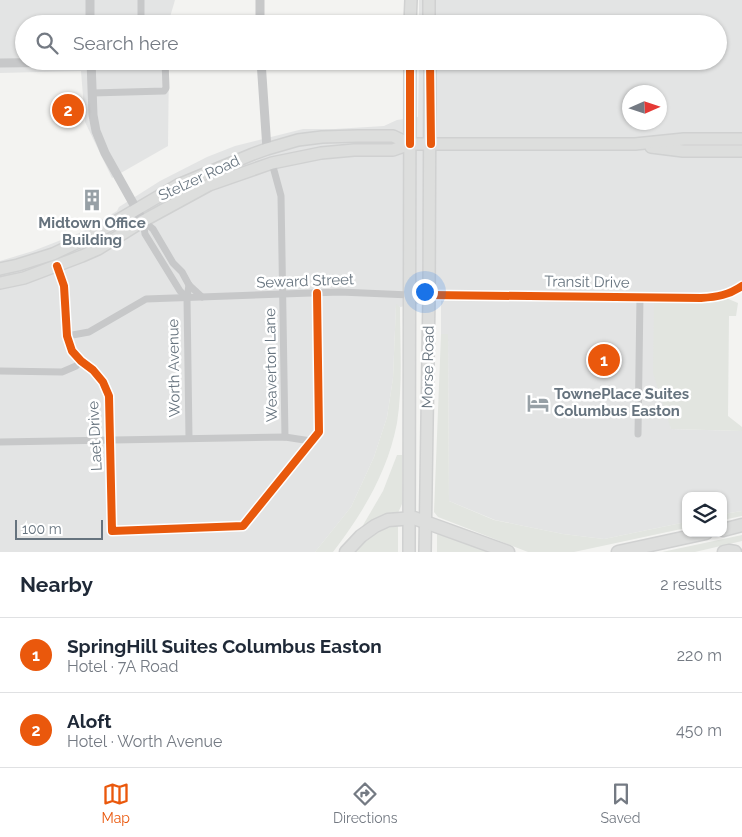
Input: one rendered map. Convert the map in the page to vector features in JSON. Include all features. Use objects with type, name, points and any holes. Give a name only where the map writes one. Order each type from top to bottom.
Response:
[{"type":"highway","points":[[346,552],[361,536],[375,526],[388,520],[409,519],[419,519],[508,552]]},
{"type":"highway","points":[[727,529],[742,525]]},
{"type":"highway","points":[[618,552],[687,537]]},
{"type":"highway","points":[[724,552],[735,552]]},
{"type":"main road","points":[[410,0],[410,15]]},
{"type":"main road","points":[[429,0],[429,15]]},
{"type":"main road","name":"Morse Road","points":[[409,552],[410,70]]},
{"type":"main road","name":"Morse Road","points":[[425,552],[431,144],[430,70]]},
{"type":"main road","name":"Stelzer Road","points":[[0,268],[18,265],[53,254],[91,236],[178,185],[267,149],[298,140],[329,137],[393,136],[410,144]]},
{"type":"main road","points":[[272,163],[278,153],[329,137]]},
{"type":"main road","name":"Stelzer Road","points":[[0,284],[58,266],[98,249],[143,221],[209,185],[272,163],[321,153],[354,150],[393,150],[410,144],[635,144],[684,139],[742,139]]},
{"type":"main road","name":"Stelzer Road","points":[[635,144],[684,151],[742,151]]},
{"type":"street","points":[[90,0],[90,15]]},
{"type":"street","points":[[141,0],[141,15]]},
{"type":"street","points":[[260,0],[260,15]]},
{"type":"street","points":[[0,63],[15,63]]},
{"type":"street","name":"Worth Avenue","points":[[91,70],[93,115],[96,131],[105,153],[135,210],[143,221],[153,229],[173,263],[182,272],[189,285],[187,298],[189,438]]},
{"type":"street","points":[[92,93],[164,91],[166,88],[165,70]]},
{"type":"street","points":[[262,70],[267,149]]},
{"type":"street","name":"Weaverton Lane","points":[[272,163],[281,196],[285,437]]},
{"type":"street","name":"Worth Avenue","points":[[143,221],[145,234],[170,276],[187,298]]},
{"type":"street","name":"Laet Drive","points":[[58,266],[64,286],[67,336],[72,351],[103,382],[108,396],[110,406],[112,531],[243,526],[261,506],[311,441]]},
{"type":"street","name":"Worth Avenue","points":[[167,298],[172,286],[170,276]]},
{"type":"street","points":[[189,285],[202,297]]},
{"type":"street","name":"Transit Drive","points":[[429,295],[719,296],[732,293],[742,286]]},
{"type":"street","points":[[0,442],[285,437],[311,441],[319,432],[317,293]]},
{"type":"street","name":"Seward Street","points":[[67,336],[89,332],[143,300],[317,293],[397,293],[410,295]]},
{"type":"street","points":[[638,434],[640,297]]},
{"type":"street","points":[[0,371],[62,372],[76,366],[81,361]]},
{"type":"shaded area","points":[[0,0],[175,0],[171,15],[15,15],[15,70],[169,70],[168,146],[112,178],[85,122],[81,71],[0,73]]},
{"type":"shaded area","points":[[419,0],[742,0],[742,291],[715,301],[654,301],[671,429],[742,431],[742,511],[727,513],[727,492],[682,492],[682,523],[604,539],[563,534],[495,520],[449,501],[448,334],[441,334],[441,295],[418,295],[418,304],[400,307],[396,305],[393,378],[387,417],[374,457],[351,507],[315,552],[0,552],[0,261],[33,251],[79,233],[117,211],[119,207],[160,181],[207,157],[235,146],[303,129],[384,126],[397,120],[418,117],[419,70],[727,70],[727,15],[419,15]]},
{"type":"shaded area","points":[[726,298],[738,303],[736,316],[729,316],[728,416],[742,427],[742,431],[671,429],[653,373],[654,300],[715,301]]},
{"type":"shaded area","points":[[396,304],[400,307],[401,365],[397,423],[393,441],[373,491],[333,552],[315,552],[351,507],[374,457],[387,417],[393,378]]},
{"type":"shaded area","points":[[441,334],[448,334],[449,501],[494,520],[563,534],[604,539],[682,523],[682,529],[574,552],[528,552],[438,517],[434,512]]},
{"type":"shaded area","points":[[397,455],[402,455],[402,504],[398,513],[364,528],[362,527],[383,491]]},
{"type":"shaded area","points":[[742,511],[742,516],[727,519],[727,513]]},
{"type":"shaded area","points":[[398,523],[398,552],[352,552],[373,534]]},
{"type":"shaded area","points":[[437,532],[488,552],[437,552]]},
{"type":"shaded area","points":[[742,535],[742,541],[695,552],[662,552]]},
{"type":"cycle path","points":[[410,70],[410,144]]},
{"type":"cycle path","points":[[430,70],[431,144]]},
{"type":"cycle path","points":[[57,266],[64,286],[67,336],[72,351],[103,382],[109,396],[112,531],[243,526],[319,432],[317,293]]},
{"type":"cycle path","points":[[429,295],[701,298],[723,295],[742,286]]},
{"type":"place","name":"Aloft","points":[[68,110]]},
{"type":"place","name":"Midtown Office Building","points":[[92,200]]},
{"type":"place","name":"SpringHill Suites Columbus Easton","points":[[604,360]]},
{"type":"place","name":"TownePlace Suites Columbus Easton","points":[[538,403]]}]
